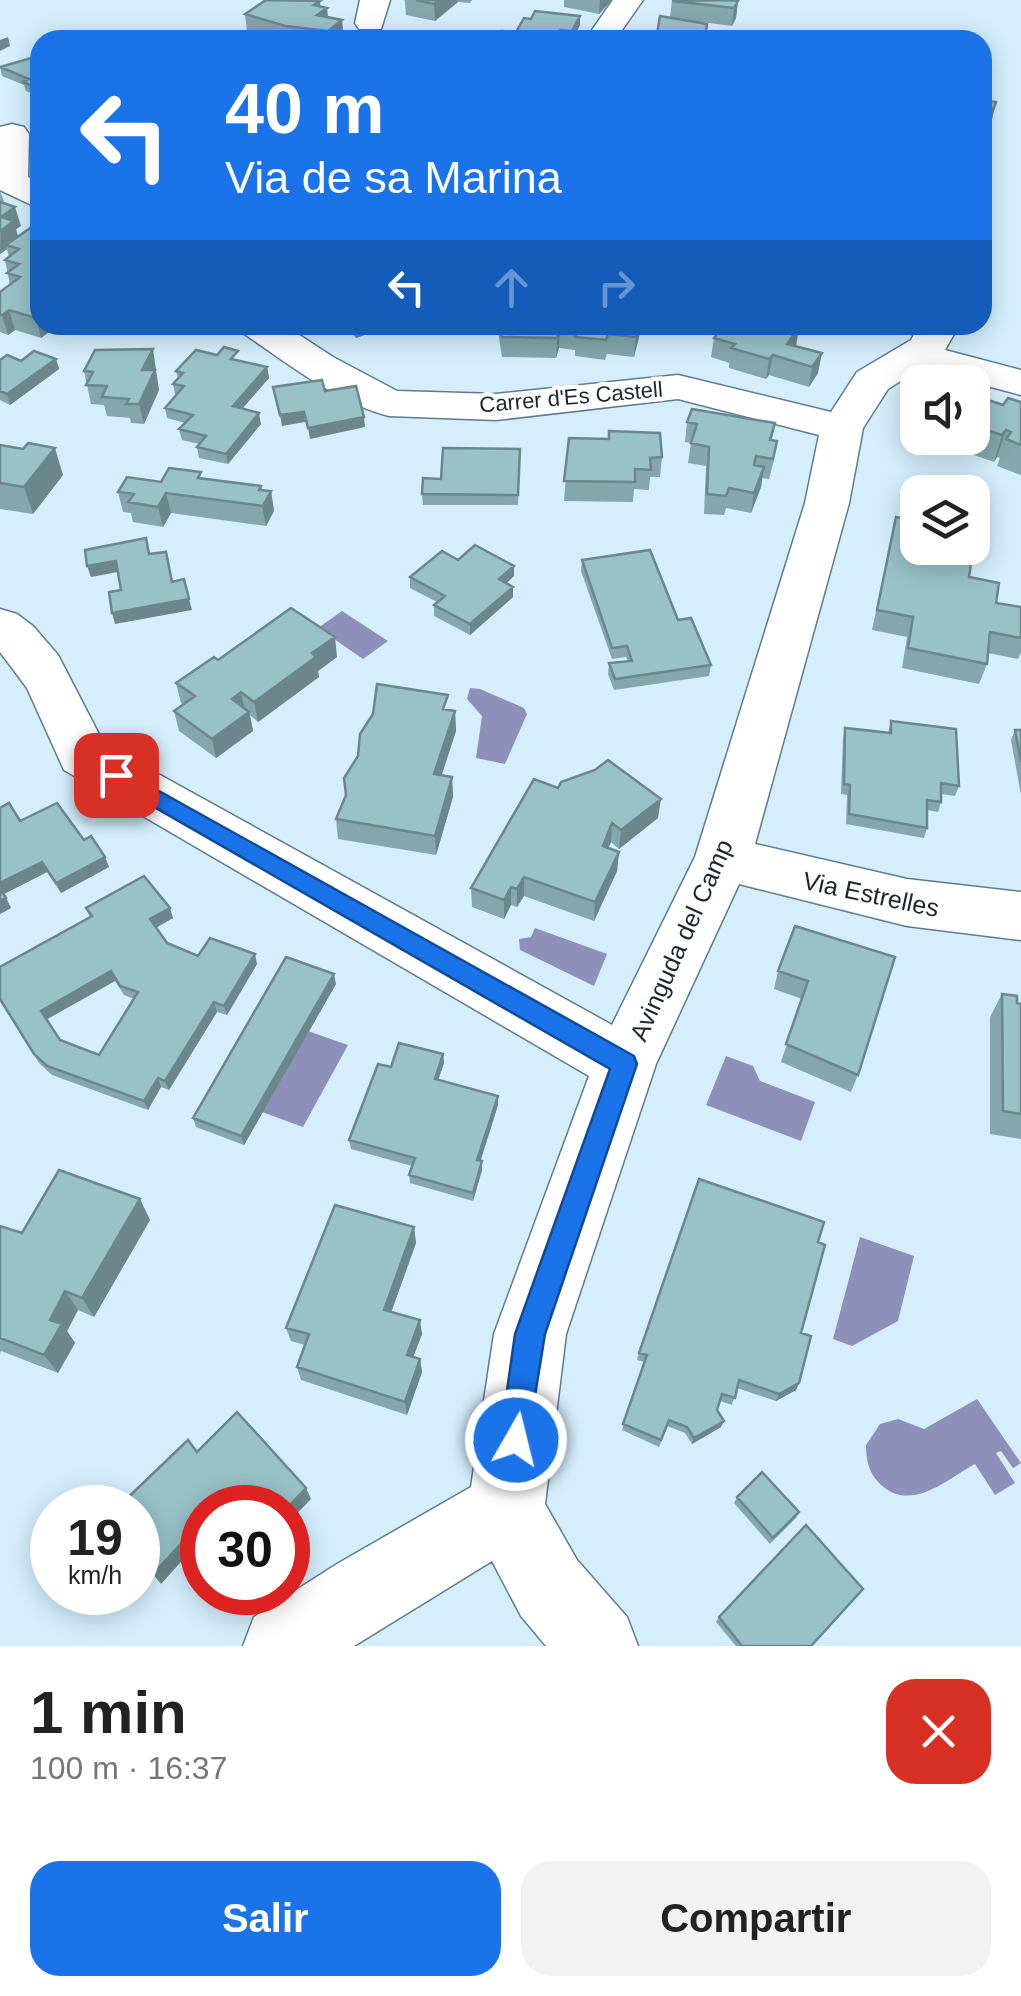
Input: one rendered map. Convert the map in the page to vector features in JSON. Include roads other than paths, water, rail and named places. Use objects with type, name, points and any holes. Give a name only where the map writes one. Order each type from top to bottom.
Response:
[{"type":"street","points":[[604,30],[628,0]]},
{"type":"street","points":[[12,134],[11,182],[30,192]]},
{"type":"street","name":"Carrer d'Es Castell","points":[[272,335],[318,366],[388,403],[496,407],[678,387],[842,428]]},
{"type":"street","name":"Avinguda del Camp","points":[[506,1510],[530,1334],[624,1064],[723,857],[827,504],[842,428],[872,381],[927,339],[1021,383]]},
{"type":"street","points":[[0,626],[18,638],[62,702],[83,756],[624,1064]]},
{"type":"street","name":"Via Estrelles","points":[[723,857],[856,896],[972,914],[1021,916]]},
{"type":"street","points":[[282,1646],[365,1592],[506,1510],[548,1588],[598,1646]]},
{"type":"water","points":[[342,611],[388,641],[363,659],[318,628]]},
{"type":"water","points":[[470,688],[524,708],[527,714],[505,764],[476,758],[482,716],[467,699]]},
{"type":"water","points":[[535,928],[607,954],[594,986],[520,950],[519,939],[531,937]]},
{"type":"water","points":[[308,1031],[348,1045],[303,1127],[262,1112]]},
{"type":"water","points":[[726,1056],[753,1066],[760,1081],[815,1102],[801,1141],[706,1105]]},
{"type":"water","points":[[860,1237],[914,1256],[898,1321],[852,1346],[833,1339]]},
{"type":"water","points":[[977,1399],[1021,1463],[1013,1468],[1001,1451],[996,1453],[1015,1483],[995,1495],[975,1464],[915,1495],[891,1492],[879,1483],[869,1466],[866,1445],[880,1424],[898,1419],[924,1429]]}]
